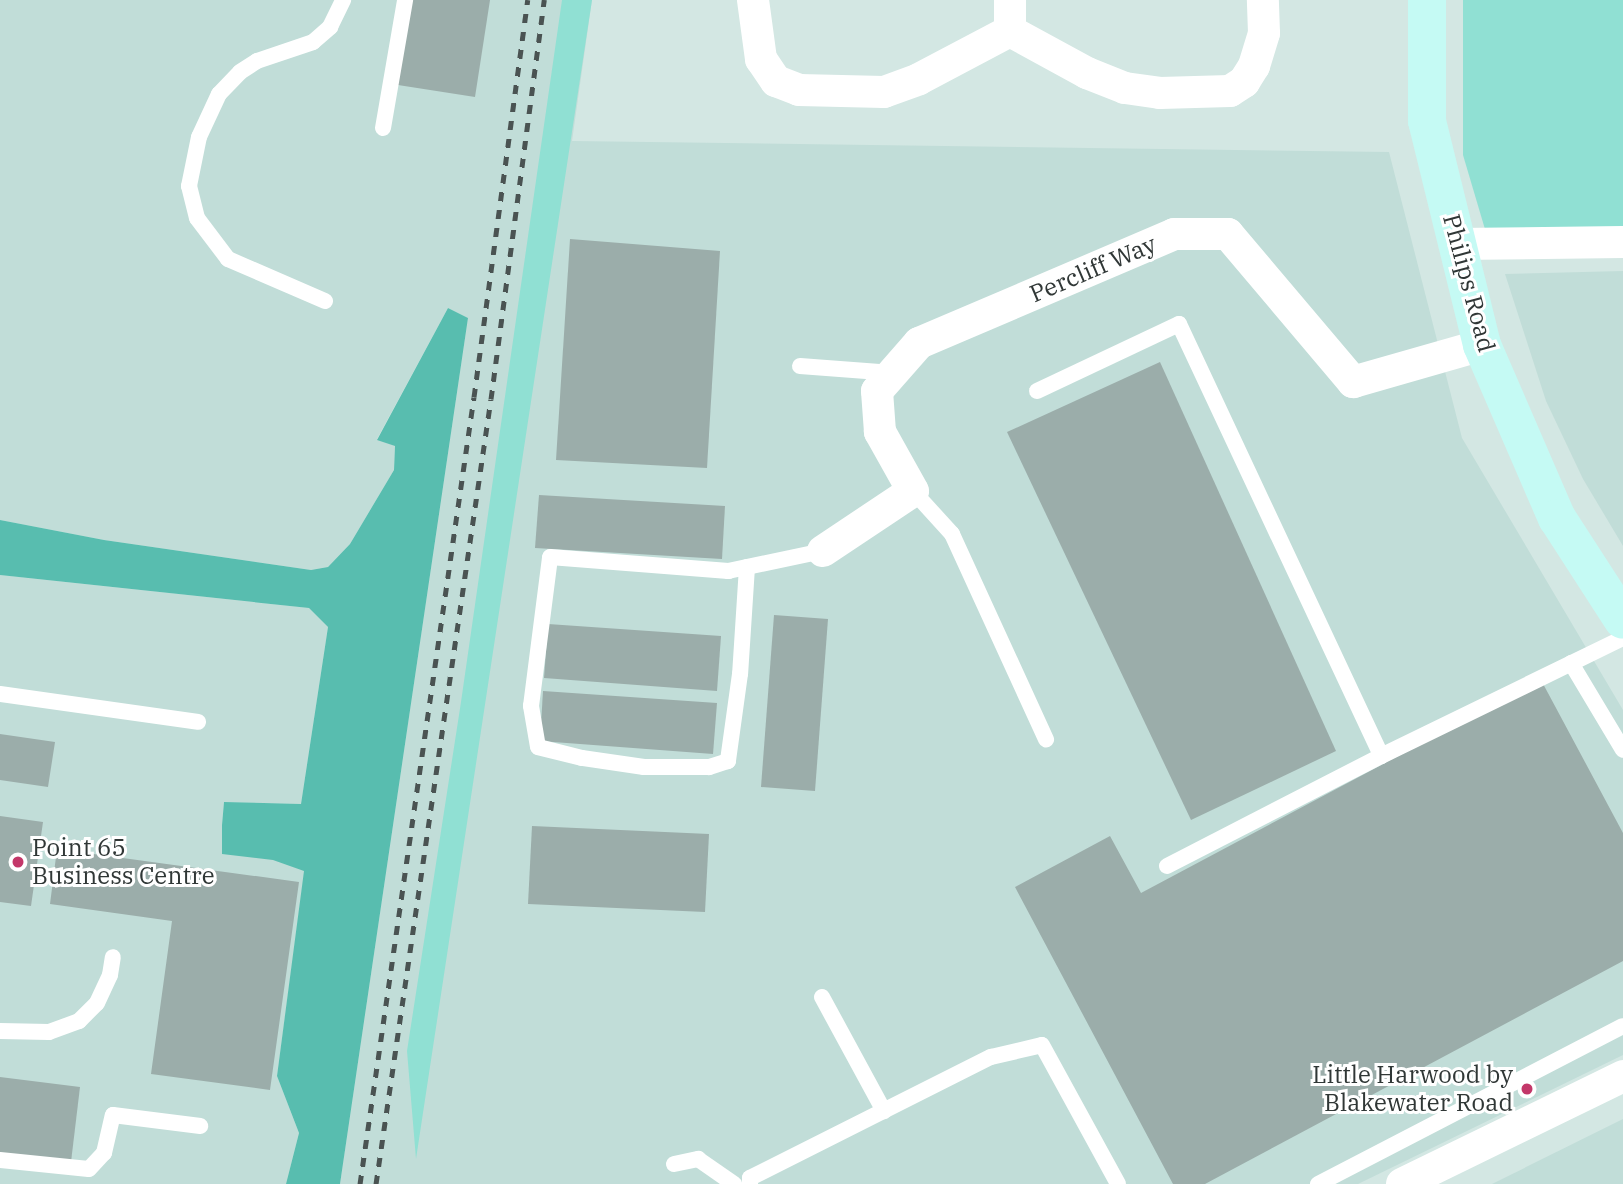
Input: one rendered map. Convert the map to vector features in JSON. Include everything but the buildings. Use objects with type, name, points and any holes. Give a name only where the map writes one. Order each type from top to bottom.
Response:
[{"type":"street","points":[[753,0],[761,59],[776,81],[799,90],[884,92],[919,79],[1010,15],[1087,73],[1125,88],[1160,93],[1230,91],[1244,82],[1254,66],[1264,33],[1263,0]]},
{"type":"street","name":"Philips Road","points":[[1427,0],[1427,121],[1482,345],[1557,518],[1623,620]]},
{"type":"street","name":"Percliff Way","points":[[913,491],[880,432],[877,391],[919,343],[1174,234],[1228,234],[1353,382],[1482,345]]},
{"type":"street","points":[[1458,244],[1623,242]]},
{"type":"street","points":[[822,551],[913,491]]},
{"type":"street","points":[[1402,1184],[1621,1082]]},
{"type":"lane","points":[[325,301],[228,259],[208,238],[197,218],[189,186],[199,137],[219,94],[240,72],[257,61],[313,41],[330,27],[343,0]]},
{"type":"lane","points":[[383,128],[405,0]]},
{"type":"lane","points":[[1037,391],[1179,324],[1381,756]]},
{"type":"lane","points":[[800,366],[893,373]]},
{"type":"lane","points":[[913,491],[952,534],[1046,739]]},
{"type":"lane","points":[[747,567],[740,674],[727,761],[709,767],[644,767],[582,758],[538,747],[531,706],[551,557],[728,571],[822,551]]},
{"type":"lane","points":[[1167,866],[1381,756],[1623,638]]},
{"type":"lane","points":[[1571,663],[1623,750]]},
{"type":"lane","points":[[0,694],[198,722]]},
{"type":"lane","points":[[0,1031],[49,1032],[79,1021],[97,1003],[110,975],[113,957]]},
{"type":"lane","points":[[821,997],[884,1111]]},
{"type":"lane","points":[[1318,1184],[1623,1026]]},
{"type":"lane","points":[[750,1184],[750,1178],[991,1057],[1042,1045],[1118,1184]]},
{"type":"lane","points":[[0,1160],[89,1169],[104,1153],[113,1115],[200,1126]]},
{"type":"lane","points":[[674,1164],[698,1159],[734,1184]]},
{"type":"shaded area","points":[[0,0],[592,0],[572,141],[1389,152],[1462,438],[1623,710],[1623,1055],[1358,1184],[340,1184],[468,318],[448,308],[377,439],[395,446],[394,470],[350,544],[328,567],[311,570],[104,540],[0,520]]},
{"type":"shaded area","points":[[1623,271],[1623,546],[1583,479],[1546,401],[1505,274]]},
{"type":"shaded area","points":[[0,575],[309,608],[328,627],[301,804],[224,802],[222,825],[309,838],[277,1076],[299,1133],[286,1184],[0,1184]]},
{"type":"shaded area","points":[[1623,1119],[1623,1184],[1492,1184]]},
{"type":"green space","points":[[562,0],[592,0],[416,1159],[407,1051],[461,702]]},
{"type":"green space","points":[[1463,0],[1623,0],[1623,231],[1487,236],[1463,155]]},
{"type":"green space","points":[[448,308],[468,318],[340,1184],[286,1184],[299,1133],[277,1076],[304,871],[273,860],[222,854],[222,825],[224,802],[301,804],[328,627],[309,608],[0,575],[0,520],[104,540],[311,570],[328,567],[350,544],[394,470],[395,446],[377,440]]},
{"type":"railway","points":[[360,1184],[474,397],[528,0]]},
{"type":"railway","points":[[376,1184],[491,399],[544,0]]},
{"type":"place","name":"Point 65 Business Centre","points":[[18,862]]},
{"type":"place","name":"Little Harwood by Blakewater Road","points":[[1527,1089]]}]
